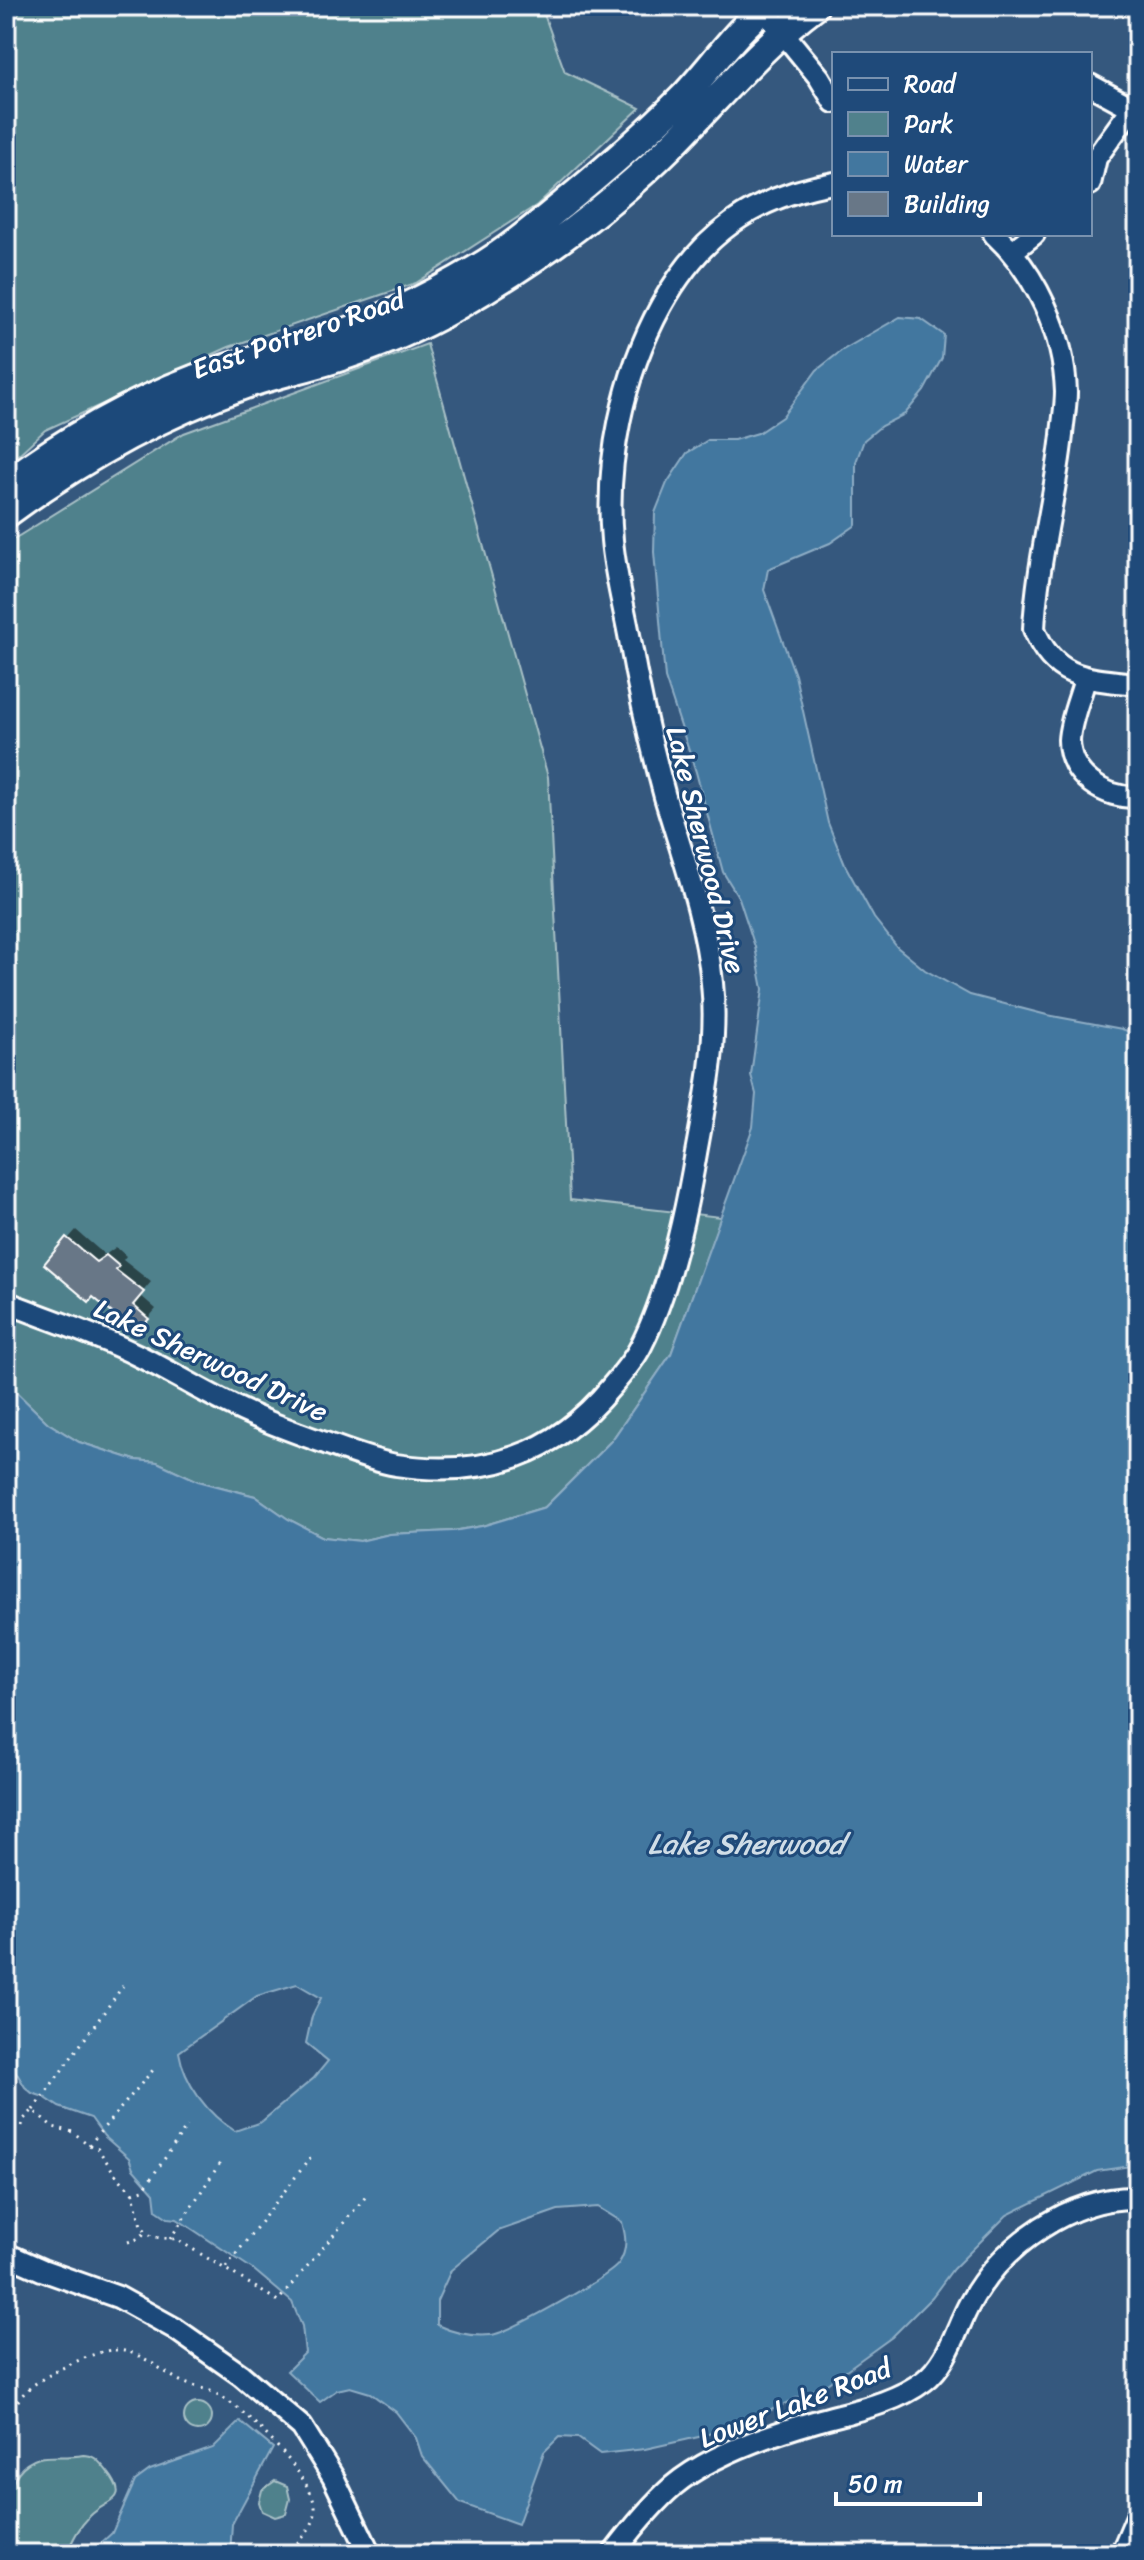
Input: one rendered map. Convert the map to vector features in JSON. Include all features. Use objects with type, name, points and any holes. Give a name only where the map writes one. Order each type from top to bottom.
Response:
[{"type":"street","name":"East Potrero Road","points":[[6,514],[97,452],[170,414],[247,384],[334,360],[422,326],[515,271],[569,234],[670,148],[782,31],[815,6]]},
{"type":"street","name":"East Potrero Road","points":[[6,484],[42,457],[125,409],[217,371],[326,338],[411,306],[513,246],[596,177],[681,99],[760,7]]},
{"type":"street","points":[[760,7],[819,77],[832,99]]},
{"type":"street","points":[[1092,86],[1137,107],[1093,159]]},
{"type":"street","name":"Lake Sherwood Drive","points":[[6,1302],[96,1336],[273,1425],[394,1465],[452,1469],[490,1465],[539,1449],[577,1422],[633,1361],[657,1311],[692,1180],[711,1049],[712,984],[695,900],[649,732],[613,547],[611,492],[618,433],[628,387],[653,320],[669,291],[701,248],[746,212],[793,191],[832,183]]},
{"type":"street","points":[[996,236],[1013,251],[1036,288],[1051,322],[1066,393],[1034,629],[1042,649],[1053,662],[1085,679],[1138,684]]},
{"type":"street","points":[[1013,251],[1032,236]]},
{"type":"street","points":[[1085,679],[1069,737],[1070,752],[1076,766],[1101,791],[1119,797],[1138,797]]},
{"type":"street","name":"Lower Lake Road","points":[[613,2554],[653,2505],[676,2484],[728,2453],[805,2425],[875,2405],[924,2381],[941,2363],[980,2286],[1011,2252],[1047,2225],[1089,2205],[1138,2198]]},
{"type":"street","points":[[6,2254],[118,2297],[174,2328],[241,2375],[302,2427],[333,2477],[370,2554]]},
{"type":"street","points":[[1121,2554],[1138,2514]]},
{"type":"path","points":[[22,2126],[23,2120],[123,1986]]},
{"type":"path","points":[[89,2145],[153,2070]]},
{"type":"path","points":[[33,2110],[53,2127],[73,2132],[98,2149],[133,2193],[141,2226],[152,2237],[176,2239],[278,2301],[368,2194]]},
{"type":"path","points":[[133,2193],[143,2190],[187,2126]]},
{"type":"path","points":[[226,2267],[314,2153]]},
{"type":"path","points":[[170,2239],[222,2160]]},
{"type":"path","points":[[128,2242],[140,2238],[146,2231]]},
{"type":"path","points":[[6,2422],[20,2397],[32,2386],[82,2360],[111,2349],[151,2362],[185,2384],[226,2400],[269,2437],[291,2464],[312,2496],[315,2507],[311,2527],[290,2554]]},
{"type":"green space","points":[[6,6],[541,6],[565,72],[640,108],[537,205],[416,283],[229,347],[45,430],[6,466]]},
{"type":"green space","points":[[427,344],[548,777],[570,1200],[721,1217],[671,1354],[612,1440],[545,1507],[482,1526],[453,1531],[390,1534],[360,1541],[323,1537],[288,1519],[255,1496],[198,1481],[157,1462],[135,1460],[79,1442],[48,1423],[6,1382],[6,544],[184,433]]},
{"type":"green space","points":[[198,2403],[208,2407],[212,2417],[208,2427],[198,2431],[188,2427],[184,2417],[188,2407]]},
{"type":"green space","points":[[87,2455],[99,2462],[114,2481],[117,2489],[115,2498],[86,2520],[67,2554],[10,2554],[8,2499],[17,2474],[26,2464],[39,2458]]},
{"type":"green space","points":[[275,2481],[287,2486],[290,2499],[286,2514],[275,2517],[262,2511],[259,2502],[262,2490]]},
{"type":"water","name":"Lake Sherwood","points":[[900,317],[921,319],[944,335],[942,358],[924,391],[905,414],[881,426],[864,440],[856,462],[856,525],[830,543],[768,569],[764,590],[795,675],[828,823],[845,865],[874,918],[897,947],[925,970],[970,995],[1138,1035],[1138,2165],[1097,2171],[1007,2215],[892,2337],[827,2384],[767,2412],[703,2436],[645,2449],[600,2454],[578,2438],[559,2437],[544,2452],[518,2524],[460,2503],[422,2456],[416,2438],[396,2412],[370,2393],[350,2387],[337,2390],[320,2402],[287,2371],[305,2353],[302,2326],[292,2302],[254,2270],[177,2219],[168,2218],[156,2210],[154,2193],[133,2169],[129,2158],[104,2136],[91,2118],[32,2093],[6,2055],[6,1382],[48,1423],[79,1442],[135,1460],[157,1462],[198,1481],[255,1496],[288,1519],[323,1537],[360,1541],[390,1534],[453,1531],[482,1526],[545,1507],[612,1440],[671,1354],[753,1127],[756,1094],[751,1075],[763,989],[755,947],[739,898],[723,872],[696,772],[665,678],[654,552],[655,513],[667,483],[687,453],[708,440],[734,440],[758,433],[782,417],[817,370],[841,351]],"holes":[[[297,1984],[321,1998],[312,2016],[306,2043],[328,2061],[314,2078],[261,2122],[235,2131],[199,2097],[186,2075],[179,2052],[257,1996]],[[598,2207],[622,2222],[624,2253],[612,2270],[558,2303],[501,2332],[470,2335],[437,2325],[437,2301],[451,2270],[498,2231],[558,2210]]]},
{"type":"water","points":[[240,2421],[273,2448],[232,2524],[230,2554],[89,2554],[112,2533],[135,2481],[150,2470],[213,2448]]},
{"type":"building","points":[[66,1237],[96,1262],[106,1255],[119,1266],[116,1270],[144,1292],[133,1305],[149,1319],[136,1333],[93,1297],[89,1302],[44,1264]]}]
